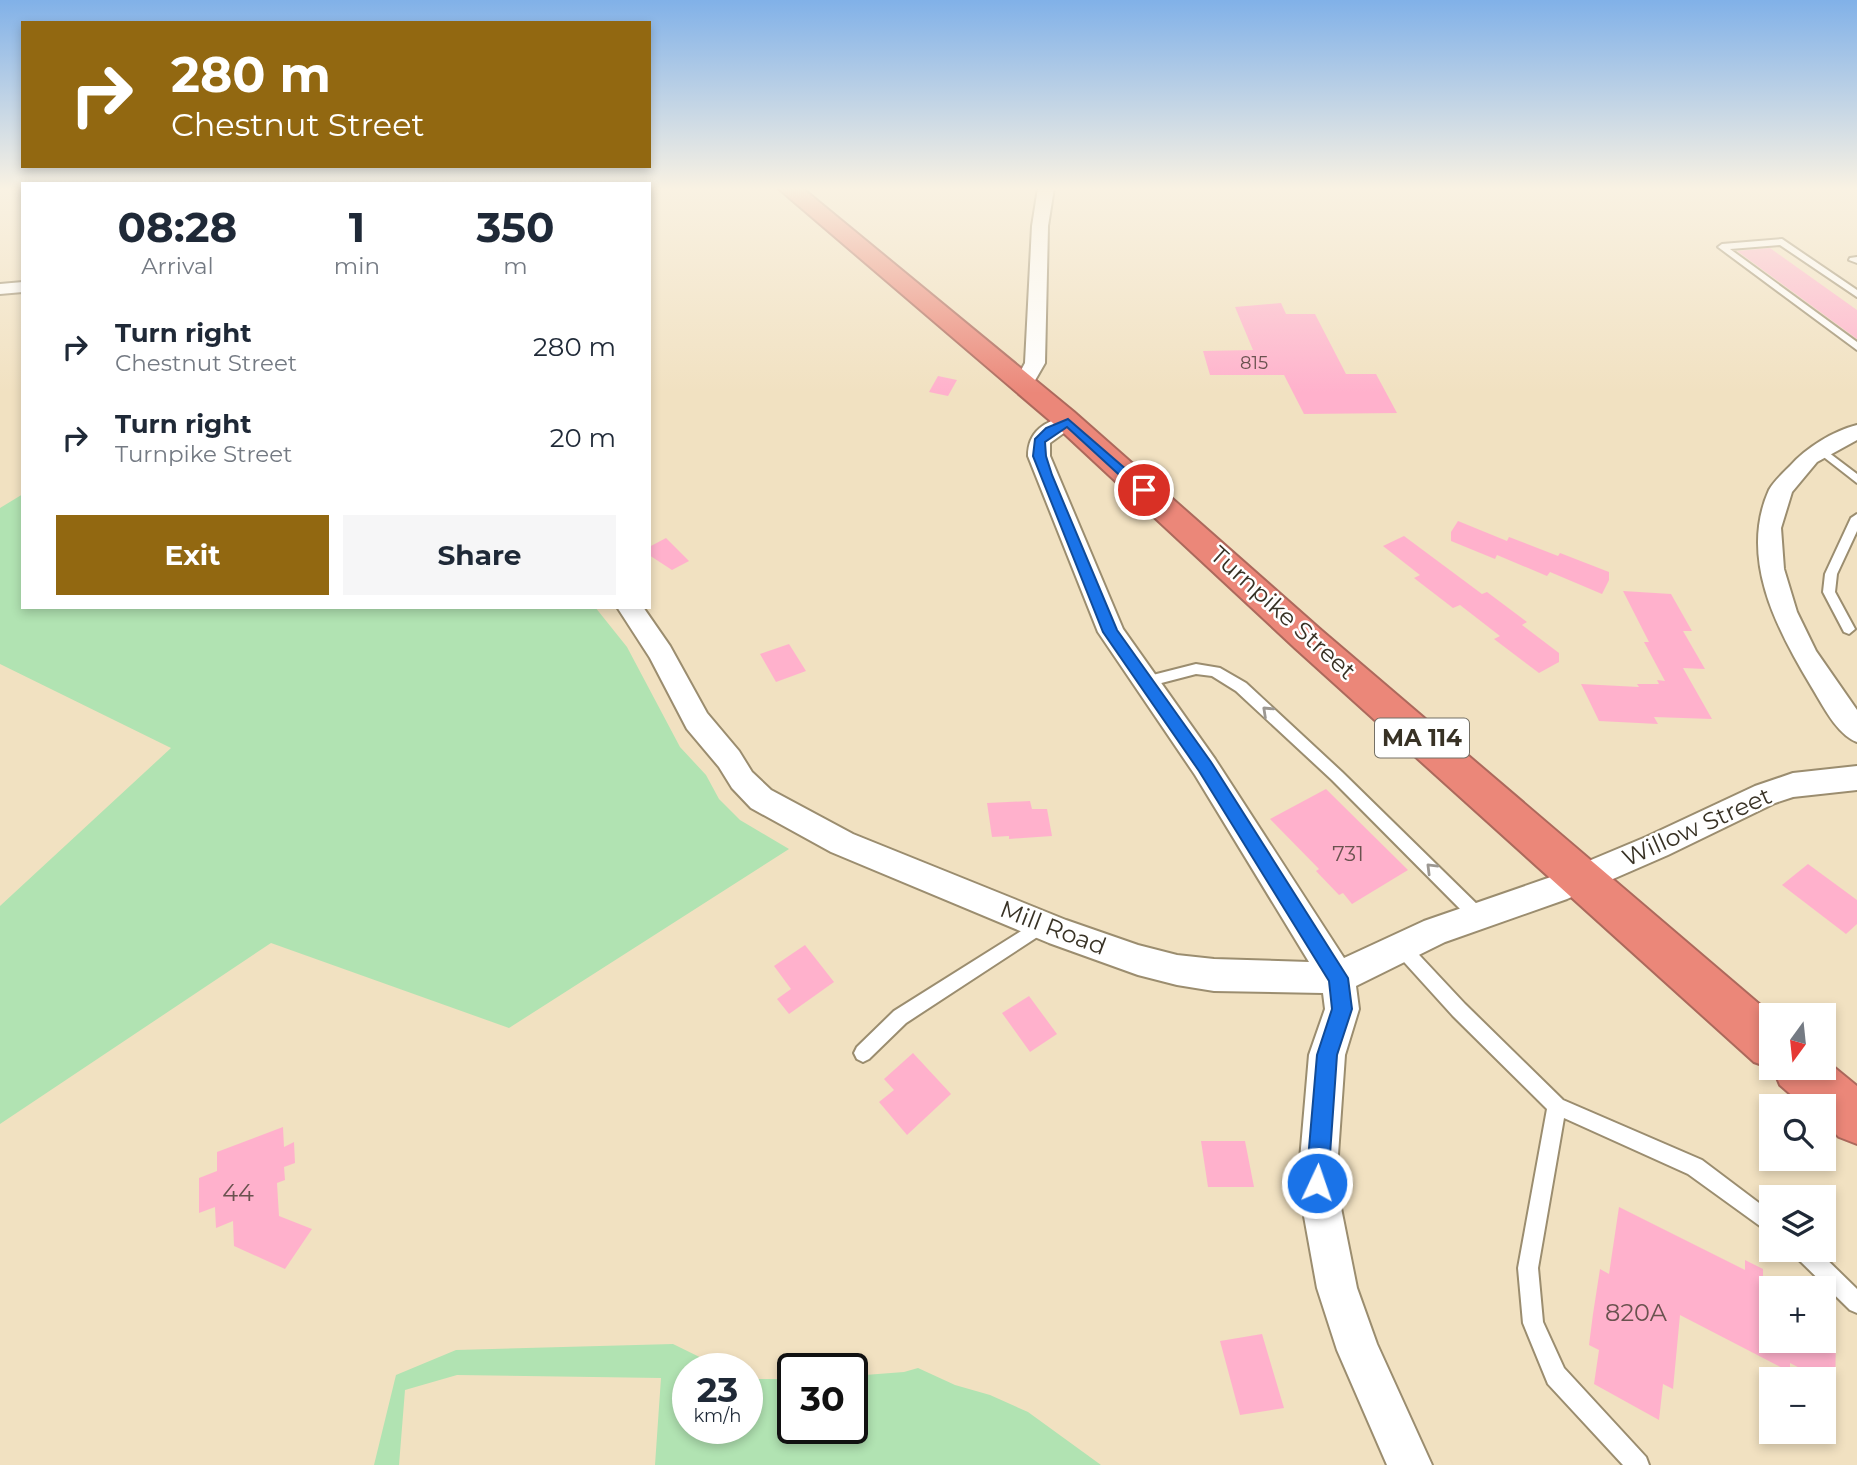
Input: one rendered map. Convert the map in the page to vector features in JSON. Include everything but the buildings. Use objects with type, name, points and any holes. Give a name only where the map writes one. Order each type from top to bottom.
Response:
[{"type":"highway","name":"Turnpike Street","points":[[870,256],[1068,422],[1308,639],[1759,1035]]},
{"type":"highway","points":[[1811,1080],[1857,1119]]},
{"type":"street","points":[[1023,385],[1035,363],[1039,256]]},
{"type":"street","points":[[0,289],[21,287]]},
{"type":"street","points":[[1068,422],[1050,431],[1039,441],[1039,456],[1111,632],[1205,767],[1338,978],[1342,1009],[1327,1055],[1317,1183],[1337,1288],[1354,1338],[1410,1465]]},
{"type":"street","points":[[1857,431],[1820,449],[1800,465],[1776,496],[1769,516],[1767,546],[1774,580],[1798,639],[1835,702],[1857,731]]},
{"type":"street","name":"Mill Road","points":[[630,609],[661,653],[697,721],[729,759],[742,780],[761,799],[808,827],[846,844],[1102,949],[1177,970],[1214,975],[1338,978],[1435,931],[1580,878]]},
{"type":"street","name":"Willow Street","points":[[1580,878],[1657,846],[1765,794],[1793,785],[1857,778]]},
{"type":"lane","points":[[1735,256],[1857,347]]},
{"type":"lane","points":[[1803,256],[1857,294]]},
{"type":"lane","points":[[1820,449],[1857,480]]},
{"type":"lane","points":[[1849,629],[1829,592],[1831,574],[1857,518]]},
{"type":"lane","points":[[1146,682],[1196,670],[1215,671],[1241,687],[1338,776],[1479,917]]},
{"type":"lane","points":[[863,1054],[900,1017],[1042,925]]},
{"type":"lane","points":[[1401,947],[1459,1010],[1557,1106],[1695,1167],[1759,1215]]},
{"type":"lane","points":[[1557,1106],[1528,1268],[1533,1323],[1556,1376],[1638,1465]]},
{"type":"lane","points":[[1815,1262],[1857,1303]]},
{"type":"green space","points":[[21,495],[21,609],[597,609],[627,647],[680,747],[706,775],[719,799],[740,820],[789,849],[509,1028],[271,943],[0,1124],[0,906],[171,748],[0,664],[0,508]]},
{"type":"green space","points":[[673,1344],[691,1353],[672,1353],[672,1444],[763,1444],[763,1379],[777,1379],[777,1444],[868,1444],[868,1375],[918,1368],[1028,1412],[1101,1465],[655,1465],[661,1378],[457,1375],[405,1390],[399,1465],[374,1465],[396,1375],[456,1350]]},
{"type":"route","points":[[1144,490],[1068,422],[1050,431],[1039,441],[1039,456],[1045,475],[1111,632],[1205,767],[1338,978],[1342,1009],[1327,1055],[1317,1183]]}]
